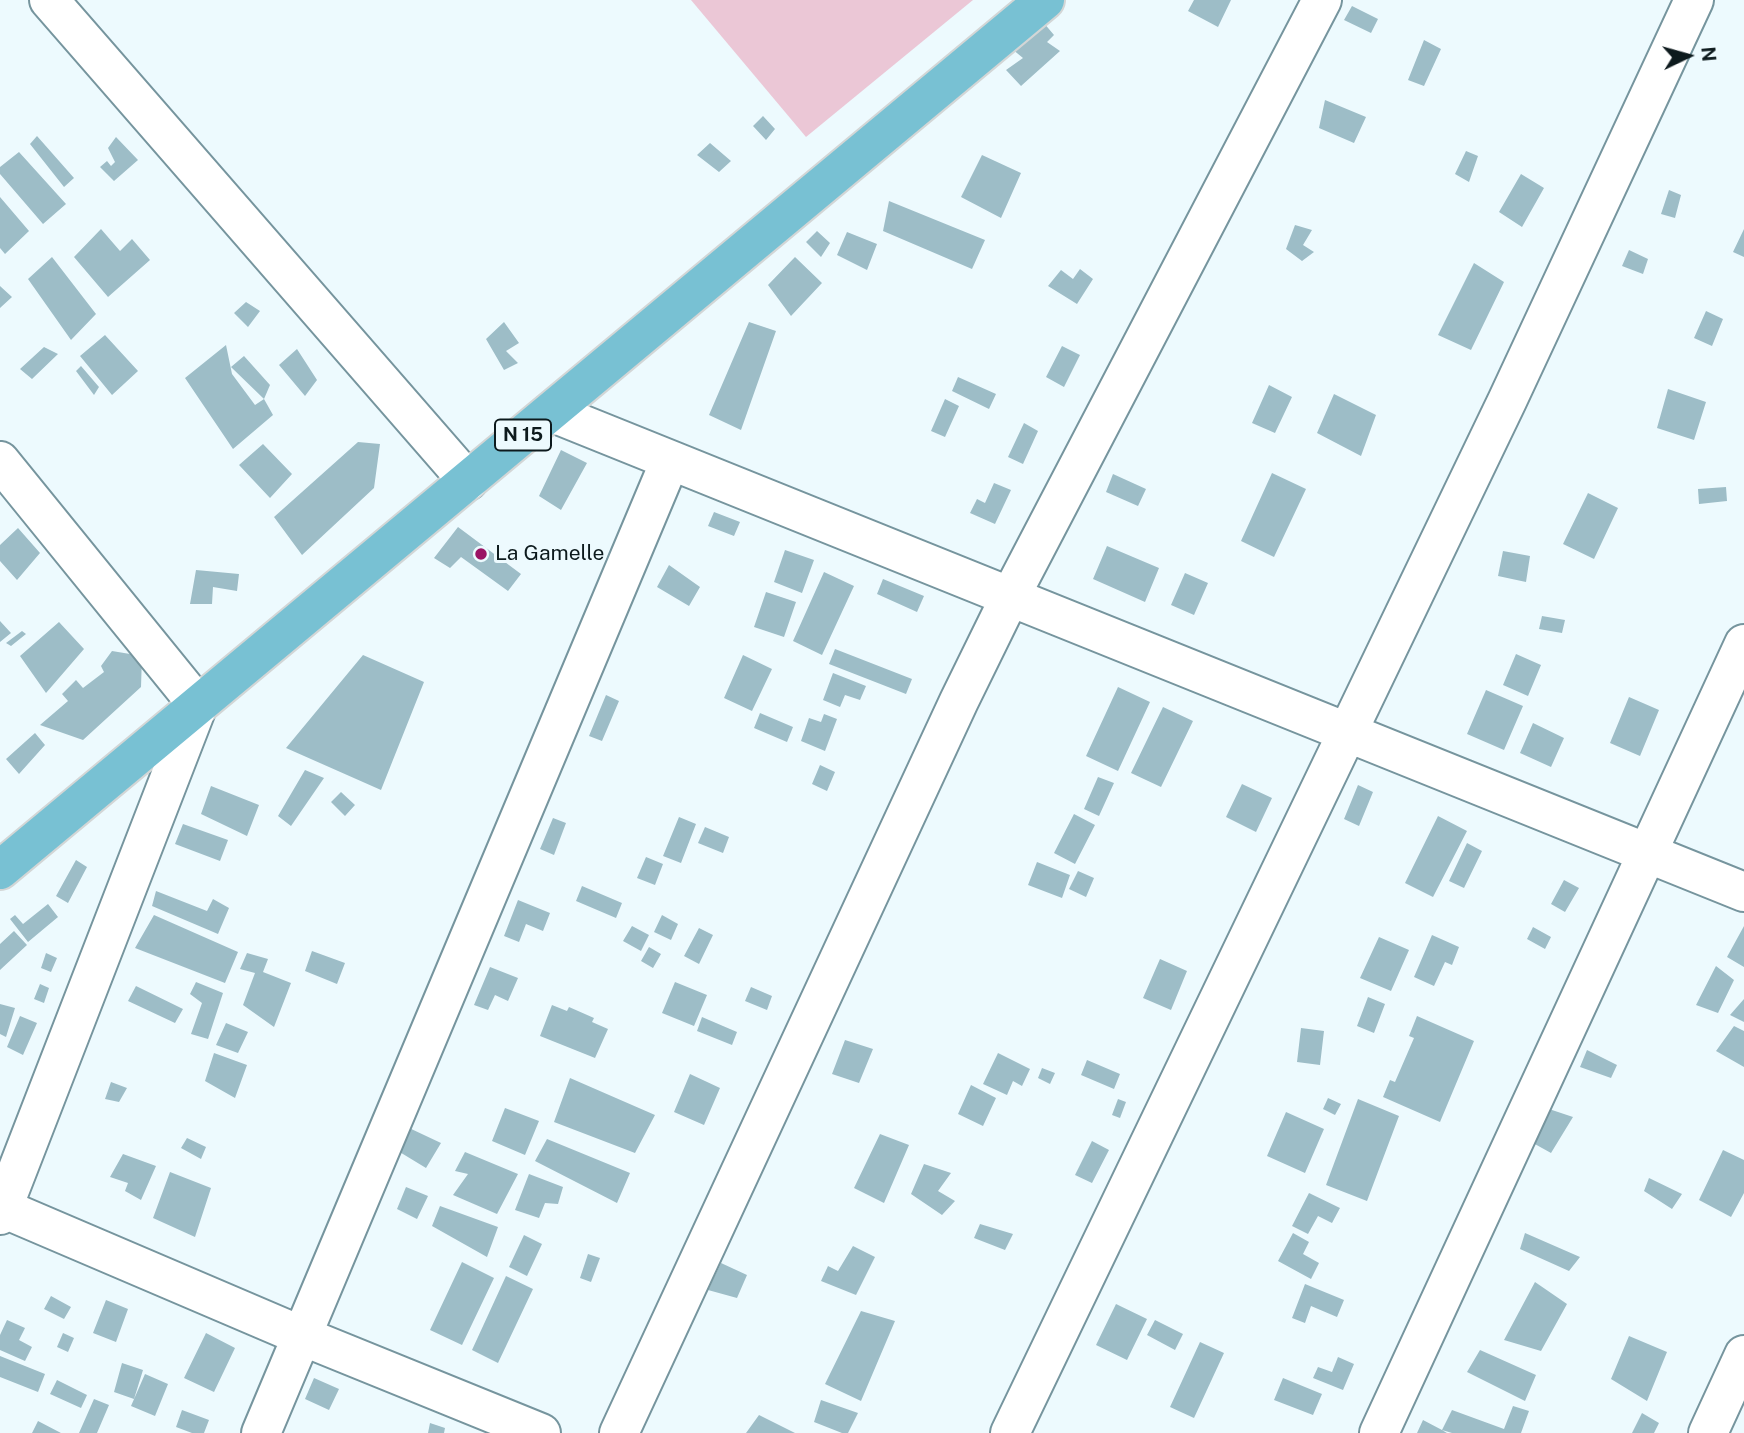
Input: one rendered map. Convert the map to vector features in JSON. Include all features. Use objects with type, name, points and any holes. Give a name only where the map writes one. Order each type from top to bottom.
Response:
[{"type":"main road","name":"N 15","points":[[0,870],[1045,0]]},
{"type":"street","points":[[49,0],[468,481]]},
{"type":"street","points":[[619,1433],[953,713],[1010,597],[1322,0]]},
{"type":"street","points":[[1010,1433],[1507,401],[1694,0]]},
{"type":"street","points":[[551,412],[1744,892]]},
{"type":"street","points":[[0,461],[198,705],[1,1210],[541,1433]]},
{"type":"street","points":[[261,1433],[670,461]]},
{"type":"street","points":[[1379,1433],[1744,643]]},
{"type":"street","points":[[1708,1433],[1744,1355]]},
{"type":"shaded area","points":[[691,0],[973,0],[806,137]]},
{"type":"building","points":[[1194,0],[1231,0],[1218,27],[1188,11]]},
{"type":"building","points":[[1352,6],[1378,19],[1371,33],[1344,20]]},
{"type":"building","points":[[1043,22],[1054,35],[1047,42],[1060,51],[1021,86],[1006,70],[1023,58],[1012,49]]},
{"type":"building","points":[[1424,40],[1441,49],[1424,86],[1408,80]]},
{"type":"building","points":[[1325,100],[1366,117],[1354,143],[1319,128]]},
{"type":"building","points":[[763,116],[775,129],[766,140],[753,126]]},
{"type":"building","points":[[37,136],[74,178],[64,187],[30,144]]},
{"type":"building","points":[[116,137],[138,160],[114,181],[100,167],[107,161],[111,166],[115,162],[108,148]]},
{"type":"building","points":[[710,143],[731,161],[719,172],[697,155]]},
{"type":"building","points":[[1466,151],[1478,156],[1469,182],[1455,174]]},
{"type":"building","points":[[19,152],[66,204],[43,224],[0,174],[0,167]]},
{"type":"building","points":[[982,155],[1021,173],[1001,218],[961,197]]},
{"type":"building","points":[[1521,174],[1544,188],[1522,227],[1499,212]]},
{"type":"building","points":[[1669,190],[1681,195],[1675,218],[1661,214]]},
{"type":"building","points":[[0,197],[29,231],[5,254],[0,248]]},
{"type":"building","points":[[889,201],[985,240],[972,269],[883,231]]},
{"type":"building","points":[[1295,225],[1312,230],[1303,245],[1314,252],[1302,261],[1286,249]]},
{"type":"building","points":[[101,229],[120,251],[132,239],[150,260],[108,297],[74,257]]},
{"type":"building","points":[[1744,229],[1744,257],[1733,252]]},
{"type":"building","points":[[817,231],[830,243],[821,257],[806,242]]},
{"type":"building","points":[[847,232],[877,244],[867,270],[837,255]]},
{"type":"building","points":[[1629,250],[1648,259],[1643,274],[1622,266]]},
{"type":"building","points":[[52,257],[96,314],[71,340],[28,279]]},
{"type":"building","points":[[795,257],[822,283],[791,316],[768,285]]},
{"type":"building","points":[[1474,263],[1504,282],[1471,350],[1438,335]]},
{"type":"building","points":[[1080,269],[1093,279],[1077,304],[1048,286],[1061,270],[1073,279]]},
{"type":"building","points":[[0,286],[12,297],[0,308]]},
{"type":"building","points":[[246,302],[260,311],[248,327],[234,313]]},
{"type":"building","points":[[1706,311],[1723,319],[1712,346],[1694,338]]},
{"type":"building","points":[[504,322],[519,343],[506,351],[518,363],[504,370],[486,339]]},
{"type":"building","points":[[749,322],[776,331],[741,430],[709,415]]},
{"type":"building","points":[[105,335],[138,371],[112,395],[80,356]]},
{"type":"building","points":[[226,345],[232,374],[255,405],[264,399],[273,415],[233,449],[185,378]]},
{"type":"building","points":[[1062,346],[1080,355],[1064,387],[1046,377]]},
{"type":"building","points":[[44,347],[58,354],[32,379],[20,369]]},
{"type":"building","points":[[297,349],[317,380],[305,396],[279,365]]},
{"type":"building","points":[[244,356],[270,385],[264,399],[231,367]]},
{"type":"building","points":[[81,366],[99,387],[94,395],[76,371]]},
{"type":"building","points":[[958,377],[996,394],[989,409],[952,391]]},
{"type":"building","points":[[1269,385],[1292,397],[1275,433],[1252,423]]},
{"type":"building","points":[[1668,389],[1706,402],[1694,440],[1657,428]]},
{"type":"building","points":[[1334,394],[1376,415],[1361,456],[1317,433]]},
{"type":"building","points":[[945,399],[959,406],[945,437],[931,431]]},
{"type":"building","points":[[1024,423],[1038,431],[1023,464],[1008,457]]},
{"type":"building","points":[[358,442],[380,444],[374,488],[302,555],[274,517]]},
{"type":"building","points":[[263,444],[292,474],[270,498],[239,465]]},
{"type":"building","points":[[561,450],[587,463],[561,510],[539,496]]},
{"type":"building","points":[[1272,473],[1306,489],[1274,557],[1241,541]]},
{"type":"building","points":[[1113,474],[1146,489],[1138,506],[1106,492]]},
{"type":"building","points":[[994,483],[1011,490],[995,524],[970,513],[977,499],[985,503]]},
{"type":"building","points":[[1726,487],[1727,501],[1699,504],[1698,489]]},
{"type":"building","points":[[1588,493],[1618,508],[1594,559],[1563,544]]},
{"type":"building","points":[[714,512],[740,522],[734,536],[708,526]]},
{"type":"building","points":[[458,527],[521,574],[508,591],[461,557],[450,568],[434,558]]},
{"type":"building","points":[[18,528],[40,553],[17,580],[0,561],[0,545]]},
{"type":"building","points":[[1107,546],[1159,568],[1145,602],[1093,579]]},
{"type":"building","points":[[785,550],[814,560],[802,593],[774,582]]},
{"type":"building","points":[[1503,551],[1530,556],[1526,582],[1498,576]]},
{"type":"building","points":[[669,565],[700,587],[689,606],[657,587]]},
{"type":"building","points":[[196,570],[239,574],[237,591],[213,587],[212,604],[190,604]]},
{"type":"building","points":[[824,572],[854,586],[822,655],[793,641]]},
{"type":"building","points":[[1185,573],[1208,583],[1194,615],[1171,605]]},
{"type":"building","points":[[883,579],[924,596],[917,612],[877,594]]},
{"type":"building","points":[[766,592],[796,602],[784,637],[754,627]]},
{"type":"building","points":[[1542,616],[1565,620],[1562,633],[1539,629]]},
{"type":"building","points":[[0,621],[11,633],[0,642]]},
{"type":"building","points":[[59,622],[84,649],[46,693],[20,656]]},
{"type":"building","points":[[22,631],[26,634],[11,646],[6,643]]},
{"type":"building","points":[[835,649],[912,679],[906,694],[829,664]]},
{"type":"building","points":[[112,651],[142,656],[141,687],[83,740],[40,725],[68,701],[62,694],[76,680],[83,688],[104,672],[101,666]]},
{"type":"building","points":[[1516,654],[1541,665],[1528,696],[1503,685]]},
{"type":"building","points":[[363,655],[424,682],[381,790],[286,748]]},
{"type":"building","points":[[743,655],[772,669],[752,711],[724,698]]},
{"type":"building","points":[[833,673],[866,686],[860,700],[845,695],[840,707],[823,700]]},
{"type":"building","points":[[1118,687],[1150,702],[1118,771],[1086,756]]},
{"type":"building","points":[[1486,690],[1523,706],[1504,750],[1467,734]]},
{"type":"building","points":[[606,695],[619,701],[602,741],[589,736]]},
{"type":"building","points":[[1629,697],[1659,710],[1640,756],[1610,743]]},
{"type":"building","points":[[1163,707],[1193,721],[1161,787],[1131,773]]},
{"type":"building","points":[[760,713],[793,727],[787,742],[754,728]]},
{"type":"building","points":[[824,714],[837,719],[825,751],[801,741],[809,718],[821,722]]},
{"type":"building","points":[[1533,723],[1564,738],[1551,767],[1520,753]]},
{"type":"building","points":[[35,733],[45,745],[19,774],[6,759]]},
{"type":"building","points":[[820,765],[835,772],[827,791],[812,784]]},
{"type":"building","points":[[305,770],[324,778],[291,826],[278,816]]},
{"type":"building","points":[[1098,777],[1114,783],[1099,816],[1084,809]]},
{"type":"building","points":[[1242,784],[1272,798],[1256,832],[1226,817]]},
{"type":"building","points":[[1358,785],[1373,792],[1359,826],[1344,819]]},
{"type":"building","points":[[211,786],[259,805],[247,836],[201,814]]},
{"type":"building","points":[[341,792],[355,805],[345,816],[331,802]]},
{"type":"building","points":[[1074,814],[1095,825],[1075,864],[1054,853]]},
{"type":"building","points":[[1438,816],[1467,831],[1433,897],[1405,883]]},
{"type":"building","points":[[679,817],[696,824],[681,863],[663,856]]},
{"type":"building","points":[[553,818],[566,823],[554,855],[540,849]]},
{"type":"building","points":[[183,824],[228,840],[220,861],[175,844]]},
{"type":"building","points":[[705,827],[729,837],[723,853],[698,843]]},
{"type":"building","points":[[1467,843],[1482,851],[1464,888],[1449,881]]},
{"type":"building","points":[[646,857],[663,864],[655,885],[637,878]]},
{"type":"building","points":[[76,860],[87,867],[68,903],[56,896]]},
{"type":"building","points":[[1037,862],[1070,875],[1062,898],[1028,885]]},
{"type":"building","points":[[1078,871],[1094,878],[1086,897],[1069,889]]},
{"type":"building","points":[[1564,880],[1579,888],[1565,912],[1551,904]]},
{"type":"building","points":[[582,886],[622,903],[616,918],[576,901]]},
{"type":"building","points":[[156,891],[207,911],[213,899],[229,908],[218,934],[152,906]]},
{"type":"building","points":[[518,900],[550,913],[543,931],[526,924],[519,942],[504,936]]},
{"type":"building","points":[[48,904],[58,917],[28,942],[10,919],[15,915],[23,924]]},
{"type":"building","points":[[154,915],[238,952],[225,983],[135,948]]},
{"type":"building","points":[[662,915],[678,924],[671,940],[654,932]]},
{"type":"building","points":[[632,926],[649,935],[641,951],[623,941]]},
{"type":"building","points":[[1744,926],[1744,967],[1727,957]]},
{"type":"building","points":[[1533,927],[1551,937],[1545,949],[1527,939]]},
{"type":"building","points":[[699,928],[713,935],[699,964],[684,956]]},
{"type":"building","points":[[14,931],[27,945],[0,970],[0,944]]},
{"type":"building","points":[[1432,935],[1459,947],[1452,965],[1445,962],[1434,986],[1414,977]]},
{"type":"building","points":[[1379,937],[1409,950],[1391,991],[1360,978]]},
{"type":"building","points":[[649,947],[661,954],[653,968],[641,961]]},
{"type":"building","points":[[312,951],[345,963],[337,984],[305,971]]},
{"type":"building","points":[[46,953],[57,958],[51,972],[41,968]]},
{"type":"building","points":[[247,953],[268,959],[263,972],[291,983],[274,1027],[243,1005],[255,973],[240,969]]},
{"type":"building","points":[[1160,959],[1187,971],[1171,1010],[1143,998]]},
{"type":"building","points":[[1716,966],[1734,980],[1718,1013],[1696,1005]]},
{"type":"building","points":[[490,967],[518,978],[508,1001],[495,995],[488,1010],[474,1005]]},
{"type":"building","points":[[196,982],[223,993],[208,1039],[191,1034],[202,1003],[190,994]]},
{"type":"building","points":[[675,982],[707,995],[694,1026],[662,1013]]},
{"type":"building","points":[[40,984],[49,988],[44,1003],[34,999]]},
{"type":"building","points":[[136,986],[183,1009],[175,1023],[128,1001]]},
{"type":"building","points":[[751,987],[772,996],[767,1010],[745,1001]]},
{"type":"building","points":[[1368,997],[1385,1004],[1374,1033],[1357,1026]]},
{"type":"building","points":[[1744,999],[1744,1022],[1730,1015]]},
{"type":"building","points":[[0,1004],[15,1008],[6,1037],[0,1034]]},
{"type":"building","points":[[552,1005],[567,1011],[569,1007],[594,1018],[592,1022],[608,1029],[595,1058],[540,1036]]},
{"type":"building","points":[[20,1016],[37,1023],[23,1055],[7,1047]]},
{"type":"building","points":[[1417,1016],[1474,1041],[1440,1122],[1383,1097],[1390,1080],[1395,1082],[1414,1038],[1409,1036]]},
{"type":"building","points":[[702,1017],[737,1032],[732,1045],[697,1031]]},
{"type":"building","points":[[226,1023],[248,1032],[238,1053],[216,1045]]},
{"type":"building","points":[[1734,1026],[1744,1031],[1744,1067],[1716,1051]]},
{"type":"building","points":[[1301,1028],[1324,1031],[1320,1065],[1297,1062]]},
{"type":"building","points":[[845,1040],[873,1049],[859,1083],[832,1074]]},
{"type":"building","points":[[1587,1050],[1617,1065],[1611,1078],[1580,1067]]},
{"type":"building","points":[[214,1053],[247,1065],[235,1098],[205,1081]]},
{"type":"building","points":[[998,1053],[1030,1069],[1022,1086],[1013,1081],[1007,1095],[983,1084]]},
{"type":"building","points":[[1087,1060],[1120,1074],[1114,1089],[1081,1075]]},
{"type":"building","points":[[1042,1068],[1055,1073],[1050,1084],[1038,1078]]},
{"type":"building","points":[[690,1074],[720,1088],[704,1125],[674,1112]]},
{"type":"building","points":[[570,1078],[655,1115],[635,1153],[554,1122]]},
{"type":"building","points":[[111,1082],[127,1088],[119,1102],[105,1099]]},
{"type":"building","points":[[971,1085],[996,1098],[983,1126],[958,1114]]},
{"type":"building","points":[[1328,1098],[1341,1104],[1335,1115],[1323,1109]]},
{"type":"building","points":[[1118,1099],[1126,1102],[1120,1118],[1112,1115]]},
{"type":"building","points":[[1358,1099],[1399,1116],[1367,1201],[1326,1185]]},
{"type":"building","points":[[505,1108],[539,1121],[525,1155],[492,1141]]},
{"type":"building","points":[[1549,1109],[1573,1117],[1551,1153],[1533,1143]]},
{"type":"building","points":[[1286,1112],[1324,1129],[1305,1173],[1267,1156]]},
{"type":"building","points":[[407,1127],[441,1143],[426,1168],[398,1151]]},
{"type":"building","points":[[880,1134],[909,1145],[884,1203],[854,1188]]},
{"type":"building","points":[[187,1138],[206,1147],[201,1159],[181,1148]]},
{"type":"building","points":[[547,1139],[630,1173],[617,1203],[535,1161]]},
{"type":"building","points":[[1092,1141],[1109,1150],[1092,1183],[1075,1175]]},
{"type":"building","points":[[1723,1150],[1744,1160],[1744,1193],[1731,1217],[1699,1200]]},
{"type":"building","points":[[465,1152],[518,1174],[497,1214],[453,1195],[468,1174],[455,1171]]},
{"type":"building","points":[[123,1154],[156,1166],[141,1200],[125,1191],[128,1183],[110,1177]]},
{"type":"building","points":[[924,1164],[951,1173],[938,1191],[955,1201],[942,1215],[911,1194]]},
{"type":"building","points":[[170,1172],[211,1188],[195,1237],[153,1218]]},
{"type":"building","points":[[529,1174],[563,1187],[558,1204],[545,1203],[539,1218],[515,1210]]},
{"type":"building","points":[[1649,1178],[1682,1194],[1672,1209],[1644,1191]]},
{"type":"building","points":[[406,1187],[428,1196],[417,1219],[397,1209]]},
{"type":"building","points":[[1309,1193],[1340,1208],[1332,1223],[1318,1216],[1308,1234],[1292,1226]]},
{"type":"building","points":[[440,1206],[498,1227],[487,1257],[432,1226]]},
{"type":"building","points":[[980,1224],[1013,1234],[1005,1250],[974,1238]]},
{"type":"building","points":[[1293,1233],[1309,1242],[1303,1254],[1319,1263],[1311,1279],[1278,1261]]},
{"type":"building","points":[[1525,1233],[1580,1257],[1569,1271],[1520,1249]]},
{"type":"building","points":[[524,1235],[542,1244],[527,1276],[509,1267]]},
{"type":"building","points":[[853,1246],[875,1257],[856,1295],[821,1281],[828,1266],[838,1271]]},
{"type":"building","points":[[588,1254],[600,1258],[591,1282],[580,1278]]},
{"type":"building","points":[[462,1262],[494,1278],[462,1345],[430,1330]]},
{"type":"building","points":[[721,1263],[747,1275],[737,1298],[708,1290]]},
{"type":"building","points":[[506,1276],[533,1289],[498,1363],[472,1350]]},
{"type":"building","points":[[1535,1282],[1567,1304],[1541,1351],[1504,1340]]},
{"type":"building","points":[[1305,1284],[1344,1300],[1337,1317],[1311,1306],[1305,1323],[1292,1318]]},
{"type":"building","points":[[51,1296],[71,1307],[64,1319],[44,1309]]},
{"type":"building","points":[[106,1300],[128,1309],[116,1342],[93,1333]]},
{"type":"building","points":[[1116,1304],[1147,1319],[1127,1360],[1096,1345]]},
{"type":"building","points":[[861,1311],[895,1321],[861,1401],[825,1384]]},
{"type":"building","points":[[7,1320],[25,1328],[19,1340],[32,1347],[25,1361],[0,1350],[0,1335]]},
{"type":"building","points":[[1155,1320],[1183,1334],[1175,1350],[1147,1335]]},
{"type":"building","points":[[63,1333],[74,1338],[68,1352],[57,1347]]},
{"type":"building","points":[[206,1333],[235,1348],[214,1392],[184,1378]]},
{"type":"building","points":[[1629,1336],[1667,1352],[1647,1401],[1611,1379]]},
{"type":"building","points":[[1200,1342],[1224,1353],[1194,1418],[1170,1407]]},
{"type":"building","points":[[1480,1350],[1536,1375],[1525,1401],[1467,1372]]},
{"type":"building","points":[[0,1356],[45,1374],[38,1392],[0,1377]]},
{"type":"building","points":[[1338,1357],[1354,1364],[1343,1390],[1313,1378],[1318,1367],[1332,1372]]},
{"type":"building","points":[[122,1363],[143,1370],[134,1399],[114,1392]]},
{"type":"building","points":[[145,1374],[168,1384],[155,1416],[131,1406]]},
{"type":"building","points":[[314,1378],[339,1389],[329,1410],[305,1399]]},
{"type":"building","points":[[1283,1378],[1322,1394],[1313,1415],[1274,1400]]},
{"type":"building","points":[[57,1380],[87,1395],[81,1408],[50,1394]]},
{"type":"building","points":[[94,1399],[109,1405],[97,1433],[79,1433]]},
{"type":"building","points":[[821,1400],[858,1413],[848,1433],[814,1422]]},
{"type":"building","points":[[1513,1406],[1529,1411],[1521,1433],[1452,1433],[1442,1430],[1452,1410],[1504,1429]]},
{"type":"building","points":[[182,1410],[209,1420],[204,1433],[192,1433],[176,1427]]},
{"type":"building","points":[[1642,1413],[1659,1423],[1654,1433],[1632,1433]]},
{"type":"building","points":[[759,1415],[795,1433],[746,1433]]},
{"type":"building","points":[[1423,1420],[1442,1430],[1447,1433],[1417,1433]]},
{"type":"building","points":[[38,1421],[61,1433],[32,1433]]},
{"type":"building","points":[[430,1423],[445,1428],[444,1433],[428,1433]]},
{"type":"place","name":"La Gamelle","points":[[481,554]]}]
